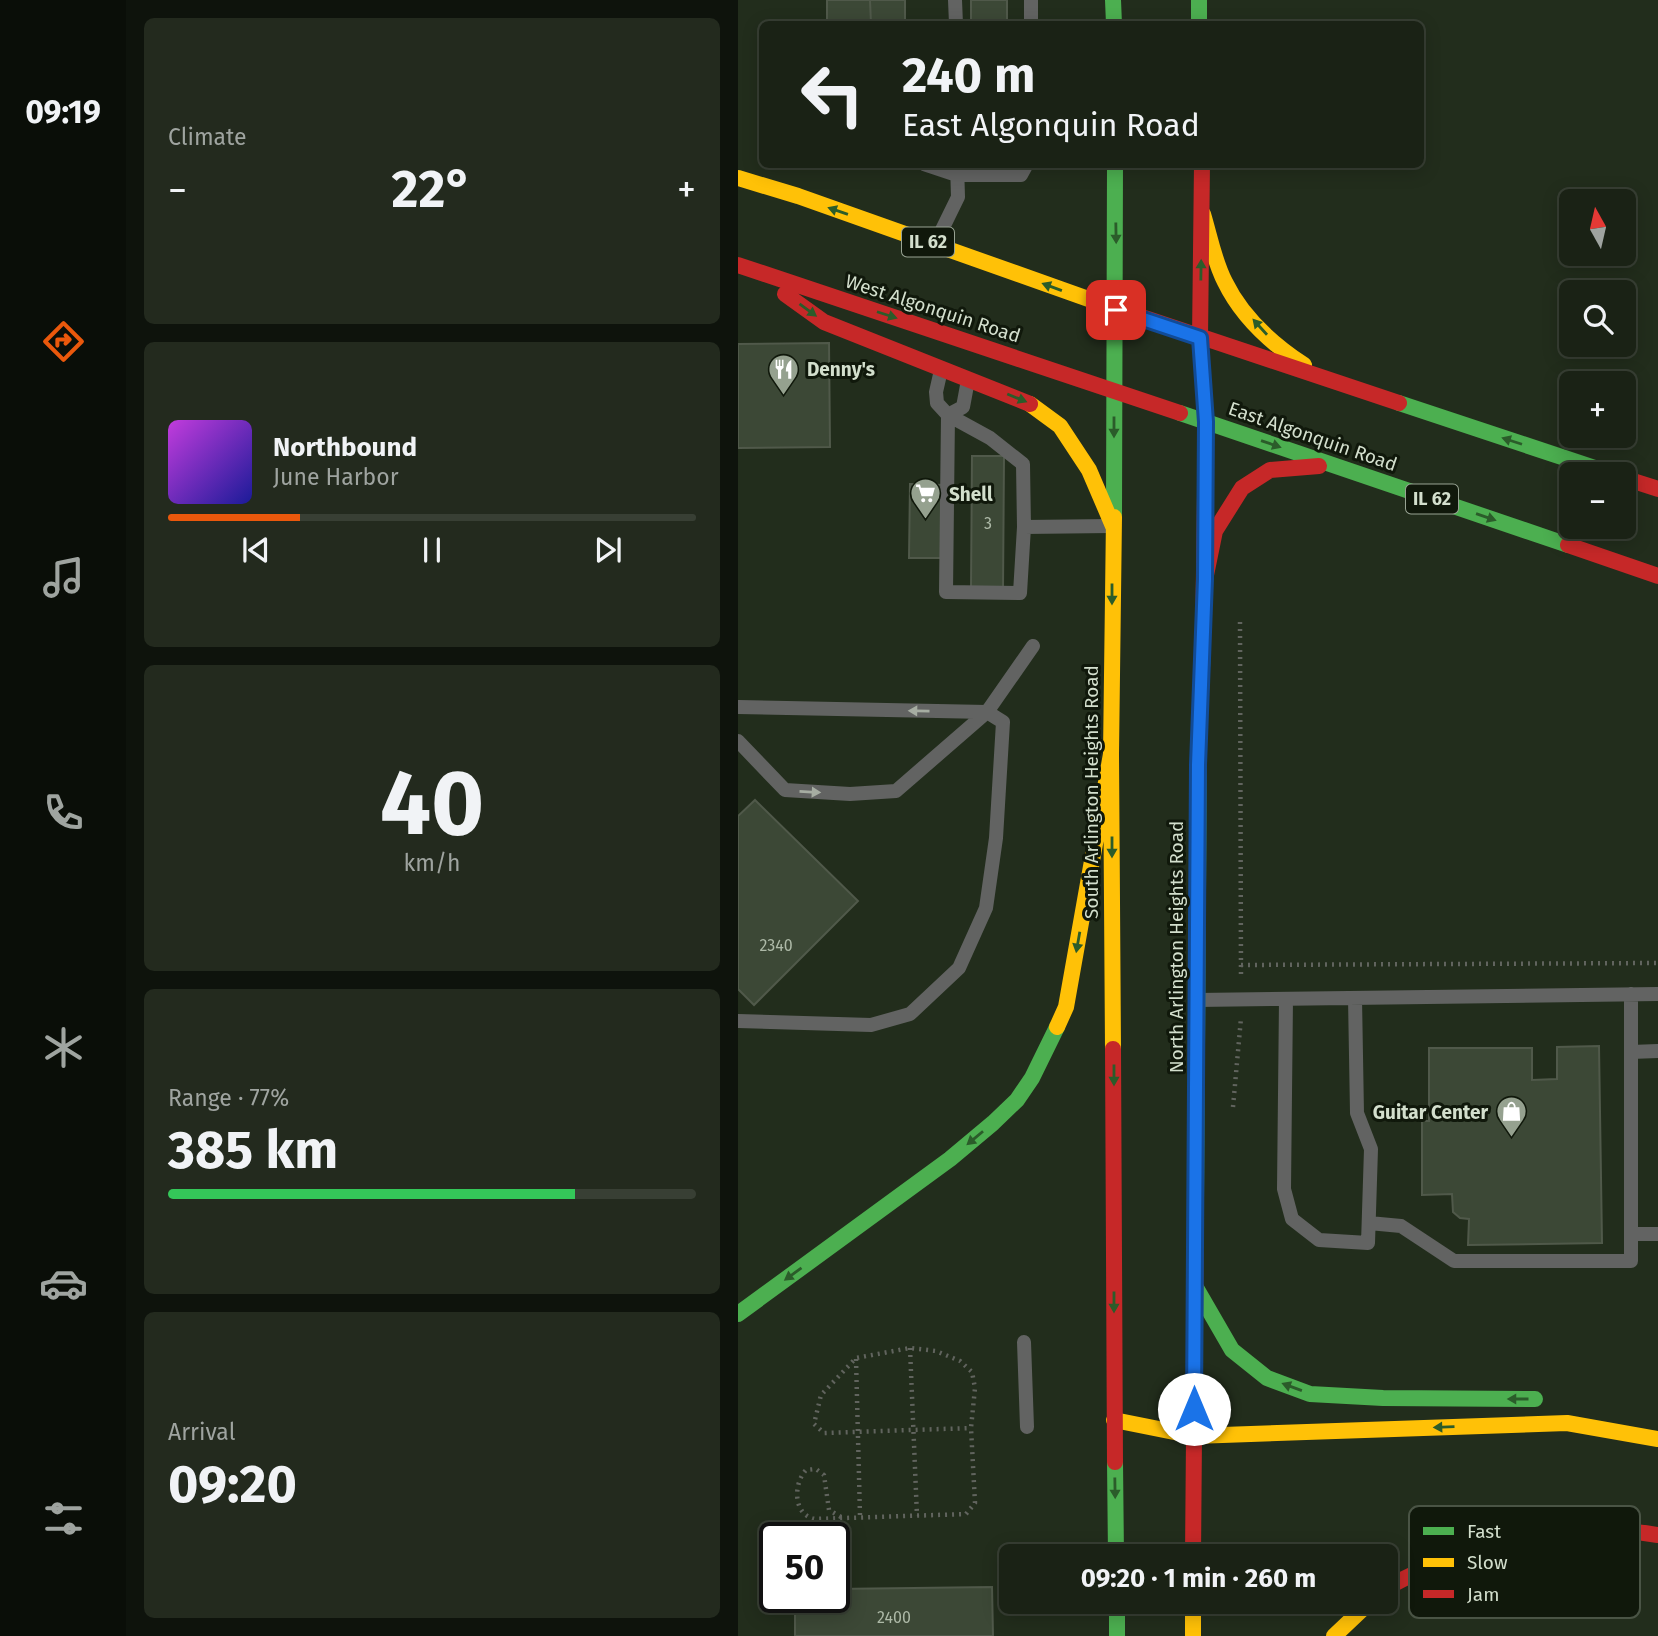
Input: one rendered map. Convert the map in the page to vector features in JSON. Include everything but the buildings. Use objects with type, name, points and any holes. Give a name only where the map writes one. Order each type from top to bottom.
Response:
[{"type":"main road","points":[[1113,0],[1114,21]]},
{"type":"main road","points":[[1199,0],[1199,21]]},
{"type":"main road","name":"South Arlington Heights Road","points":[[1114,1420],[1111,754],[1115,168]]},
{"type":"main road","points":[[1200,338],[1202,168]]},
{"type":"main road","name":"IL 62","points":[[738,178],[1116,310],[1576,462]]},
{"type":"main road","points":[[1203,214],[1225,281],[1243,308],[1282,352],[1332,383]]},
{"type":"main road","points":[[745,268],[824,322],[1028,403],[1060,426],[1089,471],[1113,526]]},
{"type":"main road","name":"West Algonquin Road","points":[[745,268],[1114,390]]},
{"type":"main road","name":"North Arlington Heights Road","points":[[1193,1544],[1199,738],[1205,579],[1206,422],[1200,338]]},
{"type":"main road","name":"East Algonquin Road","points":[[1114,390],[1657,576]]},
{"type":"main road","points":[[1205,579],[1215,531],[1241,488],[1270,470],[1333,465]]},
{"type":"main road","points":[[1636,482],[1657,489]]},
{"type":"main road","points":[[738,1314],[950,1159],[1017,1100],[1051,1041],[1066,1007],[1111,754]]},
{"type":"main road","points":[[1195,1286],[1232,1350],[1266,1378],[1310,1394],[1383,1398],[1553,1399]]},
{"type":"main road","points":[[1116,1544],[1114,1420],[1194,1436],[1567,1423],[1657,1439]]},
{"type":"main road","points":[[1117,1614],[1117,1636]]},
{"type":"main road","points":[[1193,1614],[1193,1636]]},
{"type":"main road","points":[[1334,1636],[1357,1614]]},
{"type":"lane","points":[[955,0],[956,21]]},
{"type":"lane","points":[[1031,0],[1031,21]]},
{"type":"lane","points":[[935,245],[958,197],[957,170],[1020,175],[1024,168]]},
{"type":"lane","points":[[941,368],[936,392],[937,403],[948,415],[990,438],[1023,464],[1024,527],[1020,593],[946,592],[948,415]]},
{"type":"lane","points":[[948,415],[963,407],[968,379]]},
{"type":"lane","points":[[1024,527],[1113,526]]},
{"type":"lane","points":[[738,741],[785,790],[896,792],[987,712],[1033,646]]},
{"type":"lane","points":[[738,707],[987,712],[1003,722],[996,838],[986,908],[960,968],[910,1014],[871,1024],[738,1021]]},
{"type":"lane","points":[[1369,1223],[1401,1226],[1454,1261],[1631,1261],[1631,994]]},
{"type":"lane","points":[[1196,1000],[1657,994]]},
{"type":"lane","points":[[1286,999],[1284,1189],[1292,1219],[1319,1240],[1369,1243],[1371,1149],[1357,1114],[1355,998]]},
{"type":"lane","points":[[1631,1052],[1657,1051]]},
{"type":"lane","points":[[1631,1234],[1657,1234]]},
{"type":"lane","points":[[1024,1342],[1027,1427]]},
{"type":"path","points":[[1233,1108],[1242,1000],[1240,609]]},
{"type":"path","points":[[1241,965],[1657,963]]},
{"type":"path","points":[[910,1348],[917,1516]]},
{"type":"path","points":[[841,1517],[829,1510],[824,1475],[816,1469],[806,1470],[800,1479],[799,1509],[809,1518],[966,1514],[975,1503],[971,1428],[975,1388],[972,1371],[936,1351],[910,1348],[856,1358],[821,1395],[814,1424],[824,1433],[971,1428]]},
{"type":"path","points":[[856,1358],[860,1516]]},
{"type":"traffic: fast","points":[[1113,0],[1114,21]]},
{"type":"traffic: fast","points":[[1199,0],[1199,21]]},
{"type":"traffic: fast","points":[[1114,517],[1115,168]]},
{"type":"traffic: fast","points":[[1399,403],[1577,462]]},
{"type":"traffic: fast","points":[[1180,413],[1568,545]]},
{"type":"traffic: fast","points":[[1196,1200],[1199,738],[1203,644]]},
{"type":"traffic: fast","points":[[738,1314],[950,1159],[993,1123],[1017,1100],[1032,1078],[1057,1027]]},
{"type":"traffic: fast","points":[[1195,1286],[1232,1350],[1267,1378],[1310,1394],[1383,1398],[1535,1399]]},
{"type":"traffic: fast","points":[[1115,1462],[1116,1544]]},
{"type":"traffic: fast","points":[[1117,1614],[1117,1636]]},
{"type":"traffic: slow","points":[[738,178],[798,196],[1094,301]]},
{"type":"traffic: slow","points":[[1203,214],[1218,266],[1240,307],[1259,329],[1304,365]]},
{"type":"traffic: slow","points":[[1030,404],[1060,426],[1089,470],[1113,526]]},
{"type":"traffic: slow","points":[[1113,1049],[1111,754],[1114,517]]},
{"type":"traffic: slow","points":[[1057,1027],[1066,1007],[1111,754]]},
{"type":"traffic: slow","points":[[1114,1420],[1194,1436],[1567,1423],[1658,1439]]},
{"type":"traffic: slow","points":[[1193,1614],[1193,1636]]},
{"type":"traffic: slow","points":[[1334,1636],[1357,1614]]},
{"type":"traffic: jam","points":[[1202,168],[1200,338],[1206,422],[1203,644]]},
{"type":"traffic: jam","points":[[738,265],[1180,413]]},
{"type":"traffic: jam","points":[[785,294],[824,322],[1030,404]]},
{"type":"traffic: jam","points":[[1094,301],[1399,403]]},
{"type":"traffic: jam","points":[[1205,580],[1215,531],[1242,488],[1270,470],[1319,466]]},
{"type":"traffic: jam","points":[[1636,482],[1658,489]]},
{"type":"traffic: jam","points":[[1568,545],[1658,576]]},
{"type":"traffic: jam","points":[[1113,1049],[1115,1462]]},
{"type":"traffic: jam","points":[[1193,1544],[1196,1200]]},
{"type":"traffic: jam","points":[[1640,1533],[1658,1535]]},
{"type":"traffic: jam","points":[[1398,1582],[1409,1576]]},
{"type":"place","name":"Denny's","points":[[784,396]]},
{"type":"place","name":"Shell","points":[[926,521]]},
{"type":"place","name":"Guitar Center","points":[[1511,1139]]},
{"type":"route","points":[[1116,310],[1200,338],[1206,422],[1205,579],[1198,765],[1194,1409]]}]
